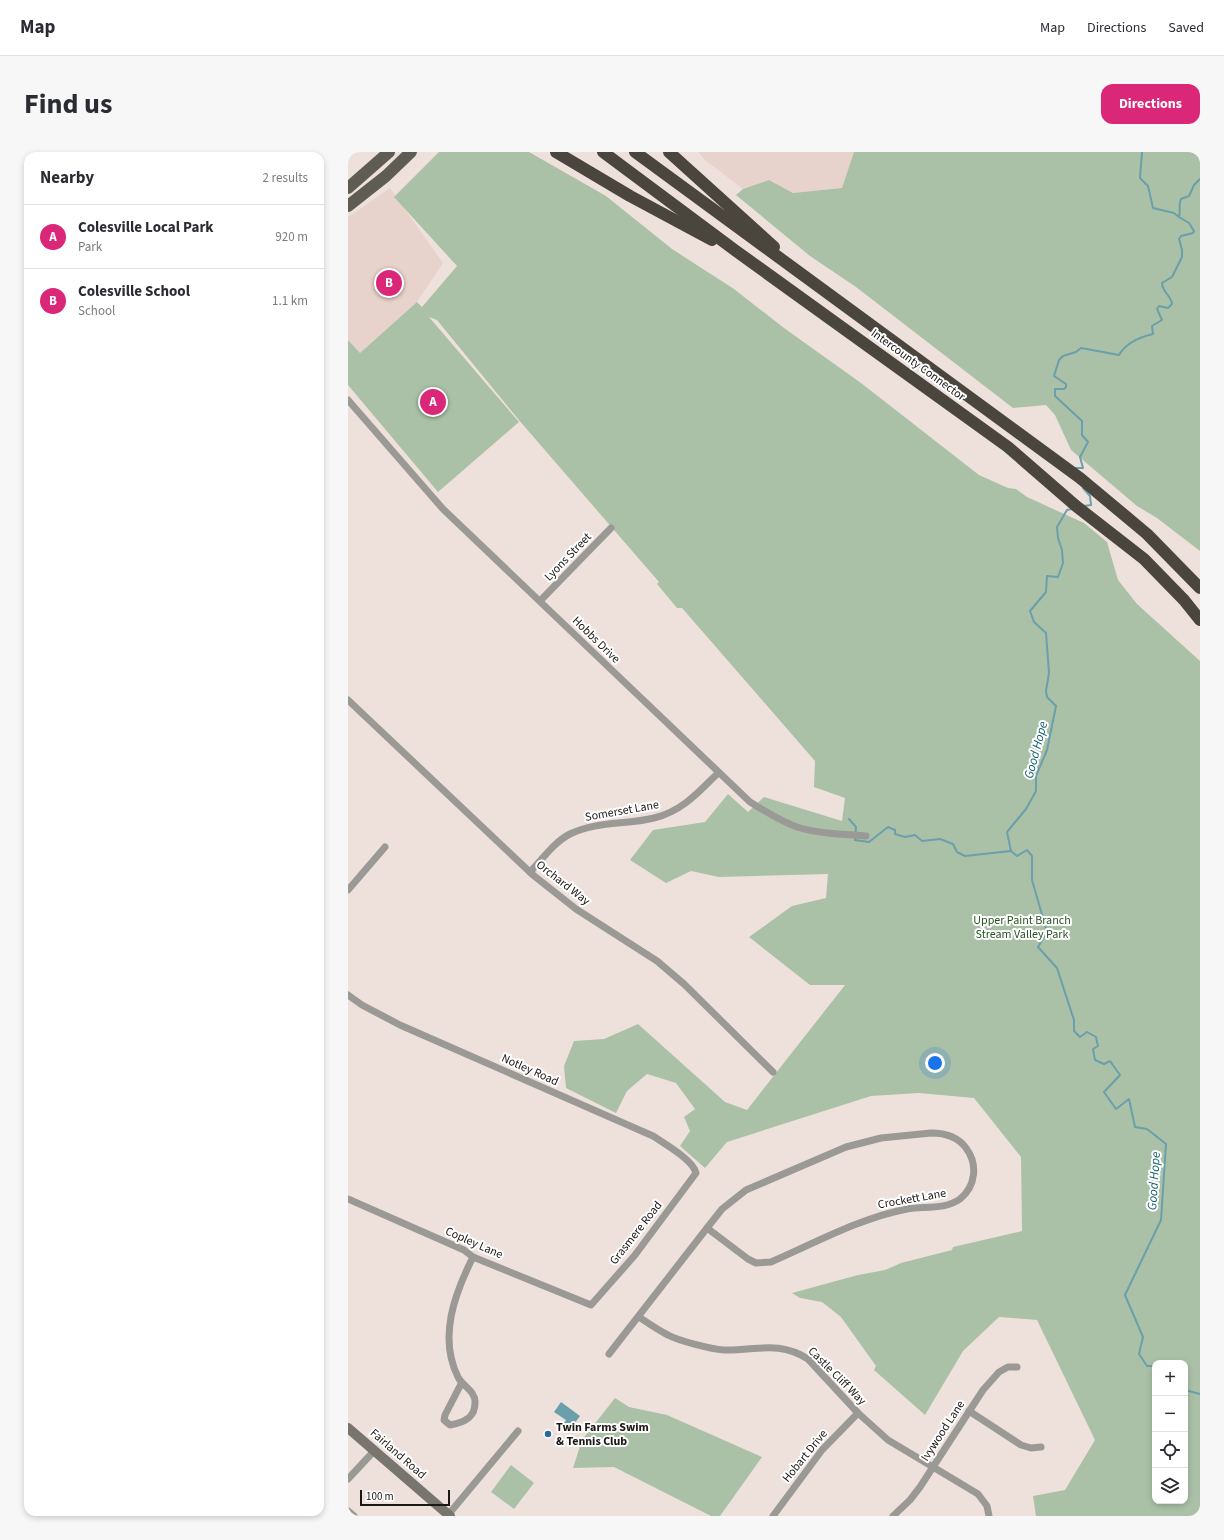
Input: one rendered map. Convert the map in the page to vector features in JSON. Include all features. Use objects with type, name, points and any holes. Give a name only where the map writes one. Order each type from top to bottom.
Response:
[{"type":"highway","points":[[556,152],[682,225],[736,251]]},
{"type":"highway","name":"Intercounty Connector","points":[[603,152],[736,251],[1008,447],[1076,506],[1144,559],[1200,620]]},
{"type":"highway","name":"Intercounty Connector","points":[[635,152],[1010,425],[1080,478],[1146,534],[1200,588]]},
{"type":"highway","points":[[669,152],[755,228],[804,276]]},
{"type":"main road","points":[[348,188],[389,152]]},
{"type":"main road","points":[[348,206],[386,176],[411,152]]},
{"type":"main road","name":"Fairland Road","points":[[348,1428],[449,1515]]},
{"type":"street","name":"Hobbs Drive","points":[[348,400],[443,509],[750,802],[773,816],[798,827],[826,833],[866,836]]},
{"type":"street","name":"Lyons Street","points":[[540,601],[611,528]]},
{"type":"street","name":"Orchard Way","points":[[348,700],[530,872],[576,909],[657,961],[684,984],[774,1072]]},
{"type":"street","name":"Somerset Lane","points":[[530,872],[556,845],[569,835],[586,828],[653,819],[671,813],[694,797],[718,773]]},
{"type":"street","points":[[348,890],[386,847]]},
{"type":"street","name":"Notley Road","points":[[348,995],[362,1005],[400,1025],[653,1136],[694,1167],[696,1173]]},
{"type":"street","name":"Crockett Lane","points":[[609,1354],[639,1316],[707,1228],[722,1209],[732,1199],[746,1190],[863,1141],[881,1138],[942,1133],[961,1142],[971,1154],[974,1162],[973,1180],[968,1191],[955,1202],[945,1206],[908,1209],[875,1217],[771,1262],[756,1263],[748,1259],[707,1228]]},
{"type":"street","name":"Grasmere Road","points":[[591,1305],[634,1255],[696,1173]]},
{"type":"street","name":"Copley Lane","points":[[348,1199],[464,1250],[473,1257],[591,1305]]},
{"type":"street","points":[[461,1384],[445,1415],[444,1420],[450,1425],[466,1420],[471,1416],[476,1402],[473,1394],[461,1384],[451,1356],[450,1329],[456,1295],[473,1257]]},
{"type":"street","name":"Castle Cliff Way","points":[[639,1316],[668,1335],[714,1349],[725,1350],[772,1347],[784,1348],[798,1352],[808,1359],[858,1413],[888,1440],[978,1494],[987,1506],[989,1516]]},
{"type":"street","name":"Ivywood Lane","points":[[893,1516],[910,1500],[983,1390],[999,1372],[1008,1367],[1017,1367]]},
{"type":"street","points":[[969,1410],[1022,1445],[1031,1448],[1041,1447]]},
{"type":"street","name":"Hobart Drive","points":[[773,1516],[822,1450],[858,1413]]},
{"type":"street","points":[[449,1515],[518,1431]]},
{"type":"street","points":[[348,1479],[375,1450]]},
{"type":"street","points":[[348,1511],[354,1516]]},
{"type":"shaded area","points":[[698,152],[854,152],[854,154],[843,188],[793,193],[769,180],[743,189],[705,160]]},
{"type":"shaded area","points":[[390,188],[443,263],[417,302],[360,353],[348,340],[348,217]]},
{"type":"green space","name":"Upper Paint Branch Stream Valley Park","points":[[439,152],[529,152],[606,196],[672,249],[734,289],[784,328],[861,383],[979,475],[1008,488],[1016,489],[1027,497],[1084,523],[1107,542],[1118,580],[1137,604],[1200,661],[1200,1516],[1036,1516],[1033,1496],[1065,1490],[1095,1440],[1037,1320],[999,1317],[963,1351],[925,1415],[874,1370],[876,1366],[841,1317],[822,1302],[800,1298],[792,1293],[858,1275],[885,1270],[901,1263],[952,1250],[953,1247],[1022,1231],[1021,1157],[974,1098],[919,1093],[871,1096],[727,1142],[705,1168],[680,1146],[690,1131],[684,1117],[695,1109],[676,1083],[647,1074],[627,1091],[616,1113],[566,1088],[564,1066],[574,1041],[604,1039],[638,1024],[725,1102],[747,1110],[845,985],[810,985],[749,937],[792,906],[826,898],[828,874],[719,877],[691,871],[666,883],[630,860],[653,830],[705,822],[728,794],[748,812],[764,797],[842,821],[845,798],[814,787],[815,761],[682,608],[677,608],[657,584],[659,582],[518,419],[437,320],[429,317],[519,422],[438,492],[348,385],[348,340],[360,353],[417,302],[422,307],[457,266],[394,197]]},
{"type":"green space","points":[[854,152],[1200,152],[1200,551],[1157,518],[1137,506],[1071,450],[1055,415],[1046,405],[1013,408],[856,287],[810,256],[736,195],[743,189],[769,180],[793,193],[842,188]]},
{"type":"green space","points":[[615,1398],[629,1407],[667,1415],[762,1457],[720,1516],[711,1516],[614,1467],[573,1468],[582,1440]]},
{"type":"green space","points":[[511,1465],[534,1483],[514,1509],[491,1492]]},
{"type":"water","points":[[561,1402],[580,1416],[569,1431],[562,1426],[566,1420],[554,1412]]},
{"type":"waterway","points":[[1142,152],[1140,178],[1148,186],[1153,208],[1174,213],[1179,217]]},
{"type":"waterway","name":"Good Hope","points":[[1075,468],[1083,468],[1080,457],[1088,442],[1082,435],[1082,421],[1055,396],[1055,389],[1064,389],[1066,387],[1066,384],[1054,376],[1059,360],[1063,356],[1076,352],[1081,348],[1119,355],[1125,347],[1134,341],[1153,334],[1152,326],[1162,320],[1157,309],[1159,306],[1168,308],[1172,304],[1170,298],[1163,289],[1162,283],[1172,277],[1182,257],[1179,239],[1181,236],[1193,233],[1194,231],[1189,223],[1179,217],[1180,201],[1181,199],[1189,196],[1194,185],[1200,179]]},
{"type":"waterway","name":"Good Hope","points":[[1083,488],[1090,496],[1091,505],[1084,506]]},
{"type":"waterway","name":"Good Hope","points":[[1072,509],[1067,510],[1057,527],[1063,563],[1058,577],[1047,576],[1046,592],[1030,611],[1034,622],[1046,633],[1049,673],[1046,691],[1047,697],[1056,706],[1047,750],[1036,776],[1036,791],[1026,809],[1007,832],[1011,851],[1017,856],[1027,850],[1032,856],[1032,880],[1047,932],[1038,947],[1057,968],[1074,1020],[1074,1031],[1080,1037],[1087,1032],[1096,1037],[1098,1046],[1093,1049],[1095,1060],[1104,1064],[1110,1061],[1120,1075],[1104,1092],[1116,1109],[1129,1099],[1135,1127],[1147,1129],[1166,1144],[1161,1220],[1125,1295],[1143,1337],[1139,1354],[1147,1366],[1152,1366]]},
{"type":"waterway","points":[[849,819],[856,827],[855,840],[869,842],[888,827],[895,830],[895,834],[905,837],[915,835],[922,841],[940,839],[953,844],[957,852],[965,856],[1011,851]]},
{"type":"waterway","name":"Good Hope","points":[[1188,1391],[1200,1394]]},
{"type":"place","name":"Colesville School","points":[[389,283]]},
{"type":"place","name":"Colesville Local Park","points":[[433,402]]},
{"type":"place","name":"Twin Farms Swim & Tennis Club","points":[[548,1434]]}]
